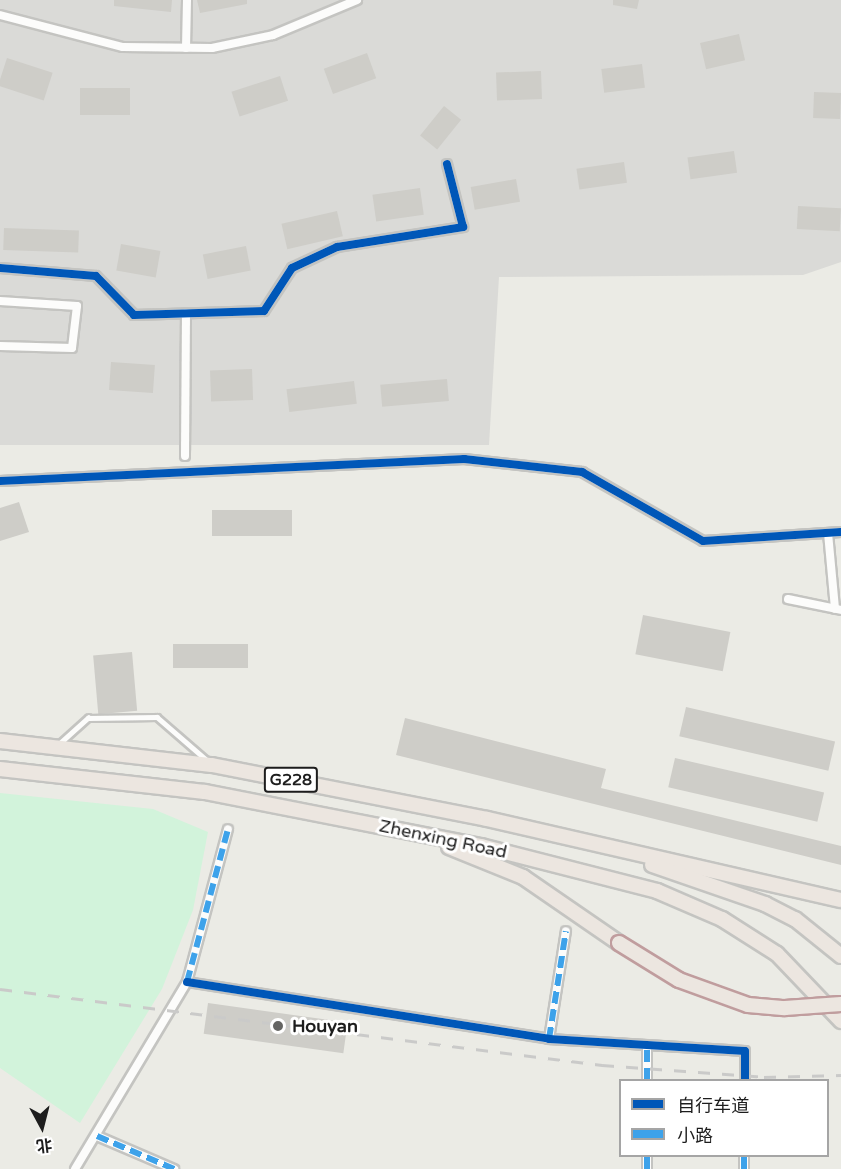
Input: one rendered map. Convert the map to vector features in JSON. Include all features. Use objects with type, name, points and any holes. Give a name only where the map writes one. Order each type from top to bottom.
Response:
[{"type":"highway","name":"Zhenxing Road","points":[[0,741],[58,745],[212,765],[579,840],[841,900]]},
{"type":"highway","name":"Zhenxing Road","points":[[0,769],[125,779],[396,828],[574,867],[691,904],[777,954],[841,1021]]},
{"type":"highway","points":[[396,828],[523,877],[619,943],[679,980],[730,1000],[784,1008],[841,1004]]},
{"type":"highway","points":[[579,840],[765,904],[795,919],[841,956]]},
{"type":"street","points":[[186,48],[187,0]]},
{"type":"street","points":[[0,15],[123,47],[212,48],[273,35],[357,0]]},
{"type":"street","points":[[0,268],[96,276],[134,315],[264,311],[292,268],[337,247],[463,227],[447,164]]},
{"type":"street","points":[[0,301],[77,306],[72,348],[0,346]]},
{"type":"street","points":[[185,456],[186,313]]},
{"type":"street","points":[[0,481],[464,459],[582,472],[703,541],[841,532]]},
{"type":"street","points":[[788,599],[838,610],[828,533]]},
{"type":"street","points":[[75,1169],[188,982],[228,829]]},
{"type":"street","points":[[549,1039],[566,931]]},
{"type":"street","points":[[188,982],[549,1039],[745,1051],[745,1079]]},
{"type":"street","points":[[647,1045],[647,1079]]},
{"type":"street","points":[[97,1136],[174,1169]]},
{"type":"lane","points":[[58,745],[88,718],[157,717],[212,765]]},
{"type":"shaded area","points":[[0,0],[841,0],[841,262],[803,275],[499,277],[489,445],[0,445]]},
{"type":"green space","points":[[0,793],[153,809],[208,832],[193,910],[162,989],[80,1123],[0,1068]]},
{"type":"building","points":[[114,0],[172,0],[171,12],[114,6]]},
{"type":"building","points":[[197,0],[247,0],[247,4],[200,13]]},
{"type":"building","points":[[613,0],[639,0],[637,9],[613,5]]},
{"type":"building","points":[[739,34],[745,60],[706,69],[700,43]]},
{"type":"building","points":[[367,53],[376,78],[333,94],[324,69]]},
{"type":"building","points":[[7,58],[53,73],[44,100],[0,86]]},
{"type":"building","points":[[642,64],[645,88],[604,93],[601,69]]},
{"type":"building","points":[[541,71],[542,99],[497,101],[496,73]]},
{"type":"building","points":[[280,76],[288,101],[240,116],[231,92]]},
{"type":"building","points":[[80,88],[130,88],[130,115],[80,115]]},
{"type":"building","points":[[814,92],[841,93],[840,119],[813,118]]},
{"type":"building","points":[[444,106],[461,120],[437,149],[420,136]]},
{"type":"building","points":[[734,151],[737,173],[691,179],[687,158]]},
{"type":"building","points":[[624,162],[627,183],[579,189],[576,169]]},
{"type":"building","points":[[516,179],[520,202],[475,210],[471,187]]},
{"type":"building","points":[[420,188],[424,215],[376,221],[372,195]]},
{"type":"building","points":[[798,206],[841,208],[840,231],[797,229]]},
{"type":"building","points":[[337,211],[343,236],[287,249],[281,224]]},
{"type":"building","points":[[4,228],[79,231],[78,253],[3,250]]},
{"type":"building","points":[[121,244],[160,251],[156,278],[116,271]]},
{"type":"building","points":[[246,246],[251,271],[208,279],[203,254]]},
{"type":"building","points":[[111,362],[155,365],[153,393],[109,390]]},
{"type":"building","points":[[252,369],[253,400],[211,401],[210,370]]},
{"type":"building","points":[[447,379],[449,401],[382,407],[380,385]]},
{"type":"building","points":[[354,381],[357,404],[289,412],[287,389]]},
{"type":"building","points":[[19,502],[29,532],[0,541],[0,508]]},
{"type":"building","points":[[212,510],[292,510],[292,536],[212,536]]},
{"type":"building","points":[[643,615],[730,632],[723,671],[635,654]]},
{"type":"building","points":[[173,644],[248,644],[248,668],[173,668]]},
{"type":"building","points":[[132,652],[137,711],[98,714],[93,655]]},
{"type":"building","points":[[686,707],[835,741],[828,771],[679,736]]},
{"type":"building","points":[[405,718],[606,769],[601,788],[841,846],[841,865],[396,755]]},
{"type":"building","points":[[675,758],[824,792],[817,822],[668,787]]},
{"type":"building","name":"Houyan","points":[[208,1003],[348,1023],[343,1053],[204,1034]]},
{"type":"railway","points":[[0,989],[602,1065],[764,1077],[841,1075]]},
{"type":"marked path","points":[[191,983],[187,982],[228,829]]},
{"type":"marked path","points":[[549,1039],[566,931]]},
{"type":"marked path","points":[[647,1045],[647,1079]]},
{"type":"marked path","points":[[97,1136],[174,1169]]},
{"type":"marked path","points":[[647,1157],[647,1169]]},
{"type":"marked path","points":[[744,1157],[744,1169]]},
{"type":"cycle path","points":[[0,268],[96,276],[134,315],[264,311],[292,268],[337,247],[463,227],[447,164]]},
{"type":"cycle path","points":[[0,481],[464,459],[582,472],[703,541],[841,532]]},
{"type":"cycle path","points":[[187,982],[549,1039],[745,1051],[745,1079]]},
{"type":"place","name":"Houyan","points":[[278,1026]]}]
